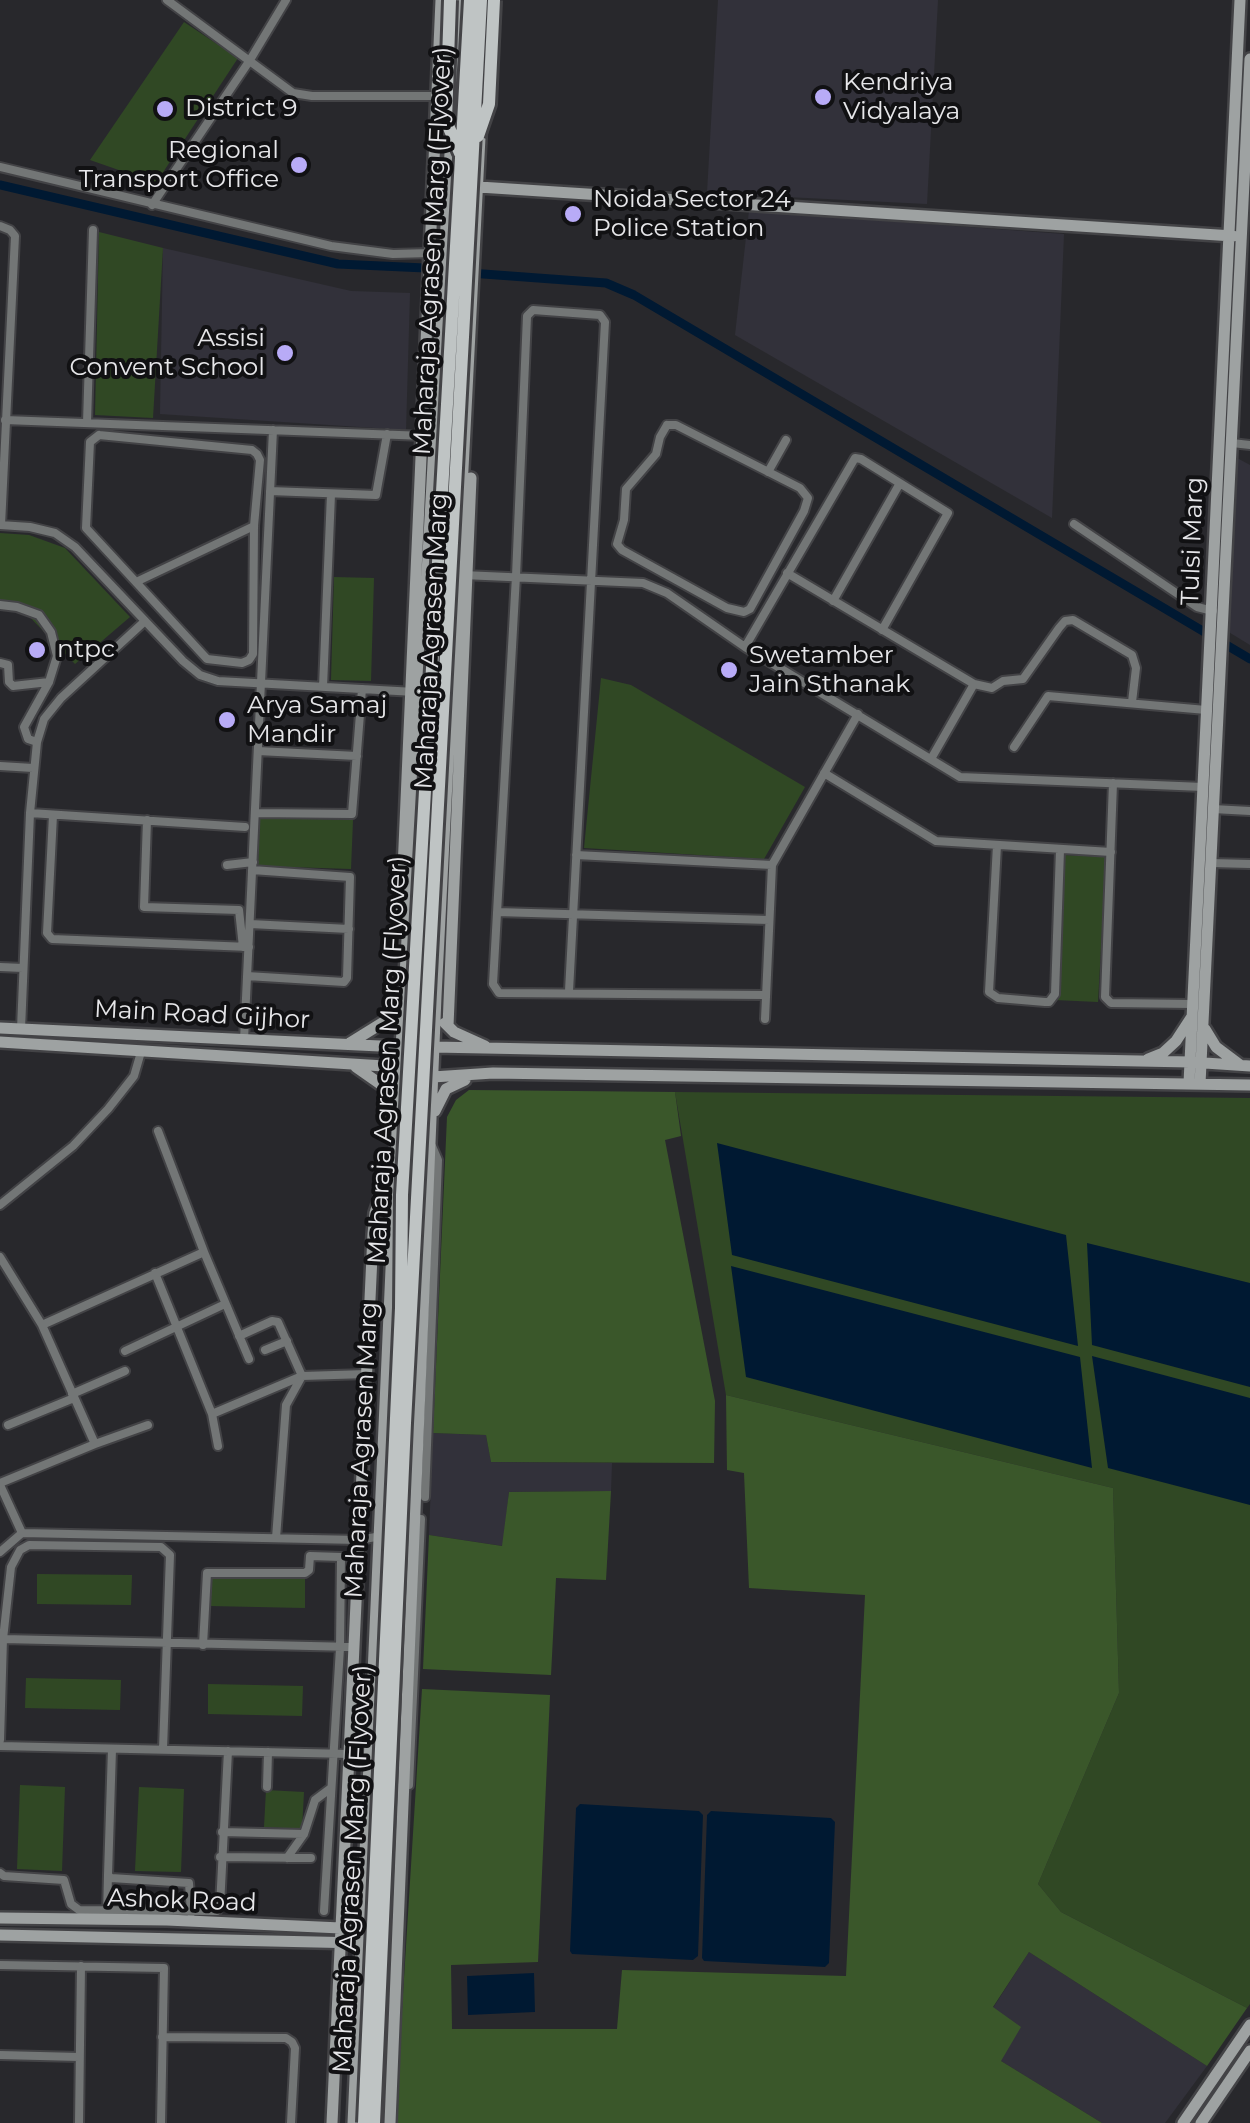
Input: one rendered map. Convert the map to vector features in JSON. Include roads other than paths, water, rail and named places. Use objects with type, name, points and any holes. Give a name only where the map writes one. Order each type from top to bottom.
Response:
[{"type":"main road","points":[[454,0],[446,121],[467,155]]},
{"type":"main road","name":"Maharaja Agrasen Marg (Flyover)","points":[[374,2123],[404,1423],[467,155],[470,0]]},
{"type":"main road","name":"Maharaja Agrasen Marg (Flyover)","points":[[364,2123],[401,1308],[402,1195],[467,155],[487,0]]},
{"type":"street","points":[[167,0],[293,92],[312,96],[452,97]]},
{"type":"street","points":[[152,206],[286,0]]},
{"type":"street","points":[[396,1010],[440,254],[437,96],[441,0]]},
{"type":"street","name":"Maharaja Agrasen Marg","points":[[353,2123],[414,826],[416,692],[431,501],[429,436],[442,290],[440,254],[452,97],[454,0]]},
{"type":"street","name":"Maharaja Agrasen Marg","points":[[392,2123],[436,996],[462,575],[462,502],[487,0]]},
{"type":"street","name":"Tulsi Marg","points":[[1216,616],[1232,443],[1235,236],[1246,214],[1249,116],[1240,0]]},
{"type":"street","name":"Tulsi Marg","points":[[1194,1084],[1213,810],[1216,616],[1246,55]]},
{"type":"street","points":[[0,167],[331,246],[393,254],[440,254]]},
{"type":"street","points":[[479,188],[1235,236],[1250,252]]},
{"type":"street","points":[[0,226],[14,236],[5,286],[1,525],[55,533],[75,548],[200,674],[218,681],[416,692]]},
{"type":"street","points":[[87,423],[93,230]]},
{"type":"street","points":[[448,1026],[462,575],[477,326],[472,310]]},
{"type":"street","points":[[569,991],[606,322],[600,315],[533,310],[526,316],[494,988],[499,992],[765,995]]},
{"type":"street","points":[[1235,372],[1250,369]]},
{"type":"street","points":[[5,420],[429,436]]},
{"type":"street","points":[[667,425],[676,425],[768,472],[800,488],[808,504],[750,609],[744,612],[727,608],[617,544],[624,520],[626,489],[656,454],[667,425]]},
{"type":"street","points":[[246,947],[273,430]]},
{"type":"street","points":[[270,491],[376,495],[387,434]]},
{"type":"street","points":[[99,435],[252,450],[260,460],[254,526],[253,654],[242,663],[206,660],[115,559],[90,534],[84,522],[90,442],[99,435]]},
{"type":"street","points":[[768,472],[786,440]]},
{"type":"street","points":[[1232,443],[1250,445]]},
{"type":"street","points":[[745,647],[855,458],[948,513],[882,630]]},
{"type":"street","points":[[833,601],[900,483]]},
{"type":"street","points":[[324,687],[331,494]]},
{"type":"street","points":[[431,501],[462,502]]},
{"type":"street","points":[[1074,524],[1216,616]]},
{"type":"street","points":[[136,582],[254,526]]},
{"type":"street","points":[[99,574],[115,559]]},
{"type":"street","points":[[786,573],[974,684],[992,688],[1003,681],[1022,679],[1058,628],[1073,620],[1132,655],[1136,668],[1132,702]]},
{"type":"street","points":[[462,575],[643,583],[666,593],[745,647],[960,777],[1203,787]]},
{"type":"street","points":[[666,593],[673,578]]},
{"type":"street","points":[[0,605],[39,615],[51,632],[57,656],[49,682],[24,728],[28,738],[37,742]]},
{"type":"street","points":[[20,1028],[33,768],[44,719],[60,698],[145,622]]},
{"type":"street","name":"Tulsi Marg","points":[[1197,1021],[1192,1004],[1206,710],[1215,655]]},
{"type":"street","points":[[0,663],[8,665],[13,686],[49,682]]},
{"type":"street","points":[[932,759],[974,684]]},
{"type":"street","points":[[255,813],[352,814],[362,689]]},
{"type":"street","points":[[1014,747],[1048,696],[1206,710]]},
{"type":"street","points":[[765,1019],[772,865],[858,714]]},
{"type":"street","points":[[258,751],[357,756]]},
{"type":"street","points":[[0,766],[33,768]]},
{"type":"street","points":[[824,773],[936,840],[1110,852]]},
{"type":"street","points":[[1113,783],[1105,997],[1111,1003],[1192,1004]]},
{"type":"street","points":[[1213,810],[1250,811]]},
{"type":"street","points":[[30,813],[245,827]]},
{"type":"street","points":[[52,815],[47,933],[52,939],[246,947]]},
{"type":"street","points":[[148,820],[144,907],[240,910],[247,976],[244,1040]]},
{"type":"street","points":[[414,826],[444,826]]},
{"type":"street","points":[[997,845],[990,992],[998,998],[1044,1002],[1056,994],[1060,850]]},
{"type":"street","points":[[576,855],[772,865]]},
{"type":"street","points":[[1210,863],[1250,864]]},
{"type":"street","points":[[227,865],[350,877],[348,978],[344,982],[247,976]]},
{"type":"street","points":[[498,912],[769,920]]},
{"type":"street","points":[[250,924],[349,929]]},
{"type":"street","points":[[0,966],[23,968]]},
{"type":"street","points":[[346,1045],[372,1032],[396,1010],[404,993]]},
{"type":"street","points":[[436,996],[441,1018],[454,1032],[493,1050]]},
{"type":"street","points":[[1144,1061],[1163,1053],[1197,1021],[1216,1048],[1245,1065]]},
{"type":"street","name":"Main Road Gijhor","points":[[0,1028],[401,1047]]},
{"type":"street","name":"Main Road Gijhor","points":[[0,1042],[400,1068]]},
{"type":"street","points":[[434,1047],[1245,1065]]},
{"type":"street","points":[[0,1205],[72,1146],[108,1110],[134,1076],[141,1052]]},
{"type":"street","points":[[348,1062],[386,1088],[398,1108]]},
{"type":"street","points":[[431,1120],[446,1089],[485,1074]]},
{"type":"street","points":[[434,1077],[485,1074],[1250,1086]]},
{"type":"street","points":[[158,1131],[249,1359]]},
{"type":"street","points":[[425,1497],[438,1160],[430,1142]]},
{"type":"street","points":[[332,2123],[375,1213],[398,1146]]},
{"type":"street","points":[[42,1325],[204,1252]]},
{"type":"street","points":[[0,1257],[42,1325],[95,1444]]},
{"type":"street","points":[[155,1273],[212,1414],[218,1446]]},
{"type":"street","points":[[124,1352],[225,1304]]},
{"type":"street","points":[[239,1336],[272,1321],[282,1326],[302,1376]]},
{"type":"street","points":[[265,1350],[287,1340]]},
{"type":"street","points":[[8,1425],[125,1371]]},
{"type":"street","points":[[212,1414],[302,1376],[367,1374]]},
{"type":"street","points":[[276,1538],[286,1405],[302,1376]]},
{"type":"street","points":[[388,1377],[422,1380]]},
{"type":"street","points":[[22,1533],[0,1484],[148,1425]]},
{"type":"street","points":[[392,2123],[421,1520]]},
{"type":"street","points":[[0,1552],[22,1533],[359,1540],[381,1536]]},
{"type":"street","points":[[163,1749],[170,1555],[161,1547],[29,1545],[20,1550],[10,1567],[0,1743],[112,1749],[349,1754]]},
{"type":"street","points":[[203,1645],[207,1573],[305,1573],[310,1556],[339,1556],[340,1648],[324,1910]]},
{"type":"street","points":[[3,1640],[354,1647]]},
{"type":"street","points":[[376,1644],[409,1646]]},
{"type":"street","points":[[107,1915],[112,1749]]},
{"type":"street","points":[[0,1873],[64,1880],[74,1908],[107,1915],[212,1914],[220,1906],[228,1751]]},
{"type":"street","points":[[267,1787],[268,1752]]},
{"type":"street","points":[[287,1858],[304,1834],[312,1805],[331,1788]]},
{"type":"street","points":[[222,1832],[304,1834]]},
{"type":"street","points":[[220,1857],[311,1858]]},
{"type":"street","points":[[108,1874],[111,1878],[190,1882],[192,1913]]},
{"type":"street","name":"Ashok Road","points":[[0,1918],[107,1915],[362,1936]]},
{"type":"street","name":"Ashok Road","points":[[0,1936],[340,1935]]},
{"type":"street","points":[[0,1965],[164,1968],[160,2123]]},
{"type":"street","points":[[78,2123],[81,1966]]},
{"type":"street","points":[[1182,2123],[1250,2025]]},
{"type":"street","points":[[162,2037],[286,2038],[295,2048],[292,2123]]},
{"type":"street","points":[[1201,2123],[1250,2050]]},
{"type":"street","points":[[0,2055],[79,2057]]},
{"type":"water","points":[[717,1143],[1066,1235],[1078,1346],[732,1255]]},
{"type":"water","points":[[1087,1243],[1250,1283],[1250,1387],[1092,1345]]},
{"type":"water","points":[[731,1266],[1080,1357],[1092,1468],[746,1377]]},
{"type":"water","points":[[1092,1356],[1250,1398],[1250,1505],[1108,1468]]},
{"type":"water","points":[[580,1804],[699,1811],[703,1815],[698,1956],[693,1960],[572,1954],[576,1808]]},
{"type":"water","points":[[711,1811],[831,1818],[835,1822],[829,1963],[825,1967],[704,1961],[707,1815]]},
{"type":"water","points":[[534,1973],[535,2012],[468,2015],[467,1976]]},
{"type":"waterway","points":[[0,185],[338,264],[425,268]]},
{"type":"waterway","points":[[470,273],[606,283],[634,295],[1250,659]]},
{"type":"place","name":"Kendriya Vidyalaya","points":[[823,97]]},
{"type":"place","name":"District 9","points":[[165,109]]},
{"type":"place","name":"Regional Transport Office","points":[[299,165]]},
{"type":"place","name":"Noida Sector 24 Police Station","points":[[573,214]]},
{"type":"place","name":"Assisi Convent School","points":[[285,353]]},
{"type":"place","name":"ntpc","points":[[37,650]]},
{"type":"place","name":"Swetamber Jain Sthanak","points":[[729,670]]},
{"type":"place","name":"Arya Samaj Mandir","points":[[227,720]]}]
